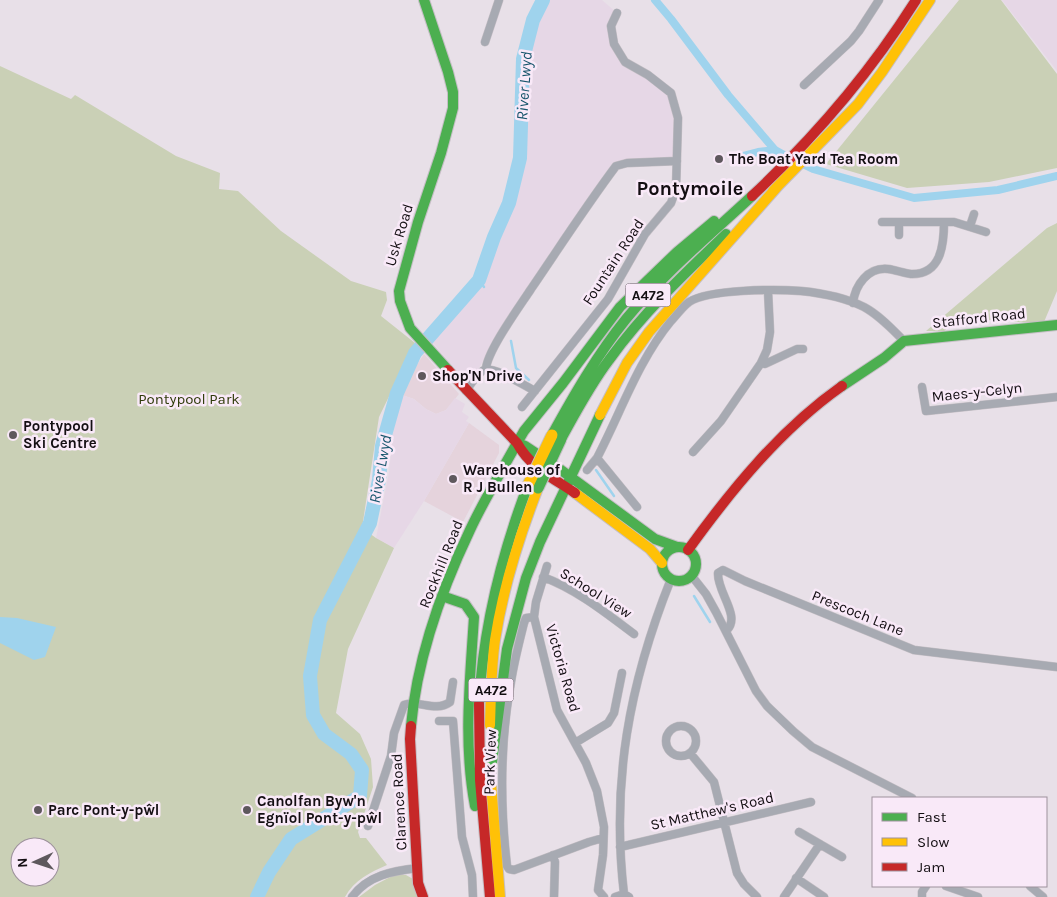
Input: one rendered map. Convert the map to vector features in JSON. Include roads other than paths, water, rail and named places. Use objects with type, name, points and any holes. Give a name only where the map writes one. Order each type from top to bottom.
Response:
[{"type":"main road","name":"Usk Road","points":[[424,0],[448,72],[453,92],[453,108],[398,291],[407,323],[466,391],[517,443],[525,446],[569,482]]},
{"type":"main road","name":"A472","points":[[805,152],[868,71],[916,0]]},
{"type":"main road","name":"A472","points":[[557,437],[618,349],[687,270],[774,182],[858,104],[882,72],[930,0]]},
{"type":"main road","name":"A472","points":[[490,897],[482,823],[479,772],[479,715],[483,652],[501,562],[557,437],[570,400],[609,343],[639,304],[742,205],[774,182]]},
{"type":"main road","points":[[490,777],[506,658],[516,612],[540,542],[611,392],[632,355],[774,182]]},
{"type":"main road","name":"Rockhill Road","points":[[413,704],[423,656],[442,596],[470,530],[524,431],[563,383],[620,306],[677,252],[715,221],[742,205]]},
{"type":"main road","name":"Stafford Road","points":[[904,341],[1057,325]]},
{"type":"main road","points":[[569,482],[655,539],[682,548],[693,555],[696,565],[691,575],[684,580],[671,579],[664,572],[662,563],[668,550],[682,548],[765,455],[821,402],[893,352],[904,341]]},
{"type":"main road","points":[[569,482],[650,549],[662,563]]},
{"type":"main road","name":"A472","points":[[500,897],[490,777],[491,687],[495,641],[504,593],[533,487]]},
{"type":"main road","points":[[442,596],[466,604],[474,617],[466,736],[475,805],[482,823]]},
{"type":"main road","name":"Clarence Road","points":[[413,704],[410,739],[411,776],[418,883],[423,897]]},
{"type":"street","points":[[485,42],[499,0]]},
{"type":"street","points":[[804,85],[851,40],[867,19],[874,1]]},
{"type":"street","name":"Fountain Road","points":[[522,407],[608,299],[646,234],[671,203],[676,189],[678,118],[671,93],[648,75],[625,62],[614,44],[611,26],[617,13]]},
{"type":"street","points":[[466,391],[486,369],[488,359],[508,325],[599,188],[616,166],[627,163],[677,161]]},
{"type":"street","points":[[970,226],[974,214]]},
{"type":"street","points":[[882,222],[954,222],[986,232]]},
{"type":"street","points":[[899,235],[900,222]]},
{"type":"street","points":[[853,303],[855,292],[860,283],[868,274],[875,270],[889,269],[914,274],[933,266],[941,254],[943,246],[944,222]]},
{"type":"street","points":[[693,452],[721,421],[761,363],[767,350],[770,332],[768,291]]},
{"type":"street","points":[[587,470],[598,458],[642,364],[666,328],[689,302],[708,295],[802,291],[862,306],[877,316],[904,341]]},
{"type":"street","points":[[761,363],[765,364],[797,349],[802,349]]},
{"type":"street","points":[[486,369],[495,370],[534,391]]},
{"type":"street","name":"Maes-y-Celyn","points":[[922,387],[926,411],[1057,396]]},
{"type":"street","points":[[598,458],[629,500],[637,507]]},
{"type":"street","name":"Park View","points":[[546,566],[534,617],[526,618],[524,623],[511,682],[505,726],[502,829],[507,866],[514,870],[604,838]]},
{"type":"street","name":"Prescoch Lane","points":[[727,630],[731,626],[732,617],[717,582],[718,573],[723,570],[771,592],[914,650],[1057,667]]},
{"type":"street","points":[[691,575],[706,594],[727,630],[756,691],[767,706],[793,731],[819,751],[910,797]]},
{"type":"street","name":"School View","points":[[543,577],[555,581],[581,596],[634,634]]},
{"type":"street","points":[[615,897],[626,896],[620,847],[619,806],[626,731],[636,684],[671,579]]},
{"type":"street","name":"Victoria Road","points":[[534,617],[558,710],[594,781],[601,811],[604,838],[598,890],[604,897]]},
{"type":"street","points":[[574,743],[608,723],[614,713],[622,673]]},
{"type":"street","points":[[368,826],[391,756],[394,733],[404,706],[413,704],[427,707],[445,706],[450,702],[453,682]]},
{"type":"street","points":[[439,721],[453,721],[462,837],[472,875],[473,897]]},
{"type":"street","points":[[690,753],[713,780],[737,873],[744,884],[758,897]]},
{"type":"street","name":"St Matthew's Road","points":[[620,847],[811,802]]},
{"type":"street","points":[[799,832],[842,857]]},
{"type":"street","points":[[784,897],[820,844]]},
{"type":"street","points":[[553,855],[555,862],[554,897]]},
{"type":"street","points":[[352,897],[357,890],[378,876],[397,870],[418,868]]},
{"type":"street","points":[[796,878],[824,897]]},
{"type":"street","points":[[949,887],[978,897]]},
{"type":"street","points":[[1030,897],[1033,888],[1043,897]]},
{"type":"water","points":[[0,617],[17,618],[56,627],[45,657],[34,660],[0,643]]},
{"type":"waterway","name":"River Lwyd","points":[[257,897],[269,872],[291,839],[360,796],[362,770],[351,754],[324,734],[313,715],[310,676],[320,620],[370,523],[379,480],[382,446],[397,393],[415,353],[479,280],[494,237],[509,203],[520,158],[523,59],[533,20],[543,0]]},
{"type":"waterway","points":[[655,0],[728,95],[775,150],[813,169],[914,198],[998,190],[1057,176]]},
{"type":"waterway","points":[[735,158],[775,150]]},
{"type":"waterway","points":[[479,280],[484,287]]},
{"type":"waterway","points":[[511,341],[516,368],[529,380]]},
{"type":"waterway","points":[[596,470],[614,496]]},
{"type":"waterway","points":[[694,596],[710,622]]},
{"type":"place","name":"The Boat Yard Tea Room","points":[[719,159]]},
{"type":"place","name":"Shop'N Drive","points":[[422,376]]},
{"type":"place","name":"Pontypool Ski Centre","points":[[13,435]]},
{"type":"place","name":"Warehouse of R J Bullen","points":[[453,479]]},
{"type":"place","name":"Parc Pont-y-pŵl","points":[[38,810]]},
{"type":"place","name":"Canolfan Byw'n Egnïol Pont-y-pŵl","points":[[247,810]]},
{"type":"district","name":"Pontymoile","points":[[690,188]]},
{"type":"park label","name":"Pontypool Park","points":[[189,399]]}]
